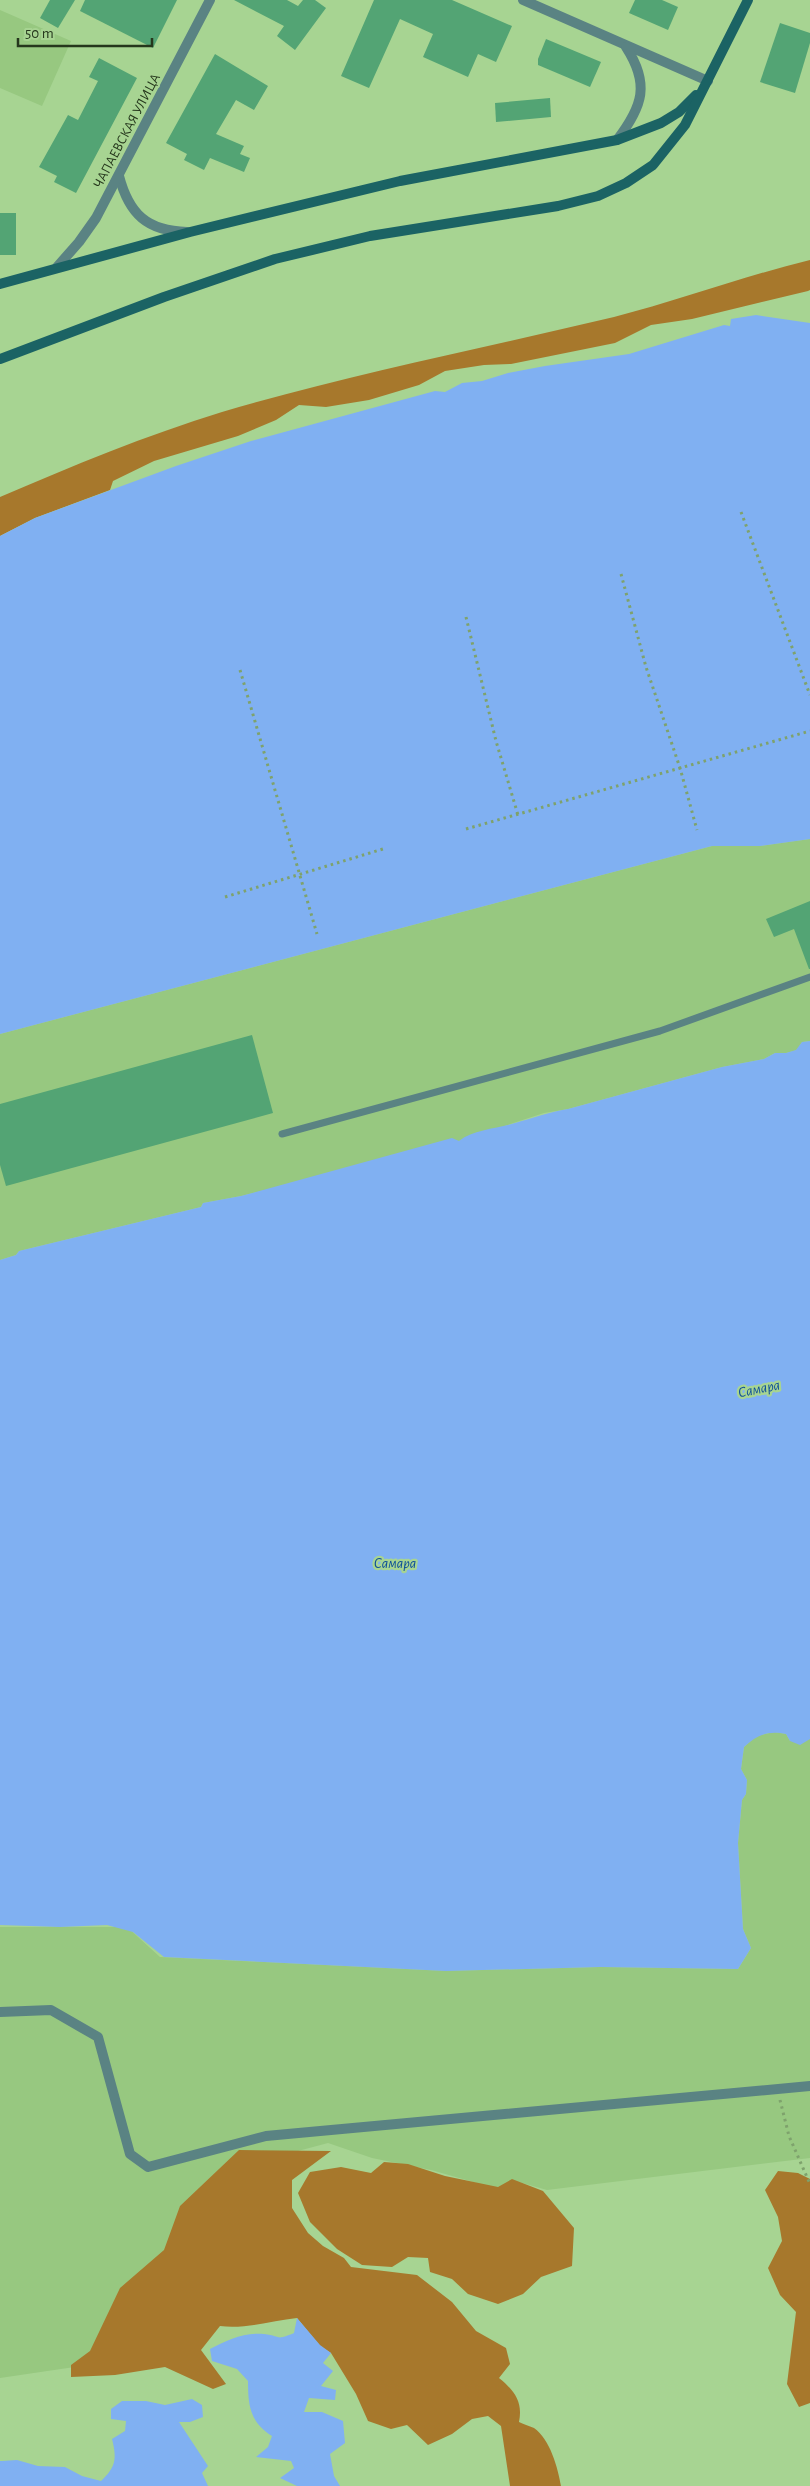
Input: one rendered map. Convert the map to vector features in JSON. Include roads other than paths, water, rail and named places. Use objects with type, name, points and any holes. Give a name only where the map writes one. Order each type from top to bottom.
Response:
[{"type":"main road","points":[[0,359],[164,297],[275,259],[370,236],[558,206],[598,196],[626,183],[653,165],[685,125],[748,0]]},
{"type":"main road","points":[[0,284],[190,232],[400,181],[617,140],[661,123],[679,112],[705,85]]},
{"type":"street","name":"ЧАПАЕВСКАЯ УЛИЦА","points":[[57,267],[90,226],[119,176],[210,0]]},
{"type":"street","points":[[523,0],[626,46],[705,85]]},
{"type":"street","points":[[617,140],[634,118],[639,100],[640,81],[636,63],[626,46]]},
{"type":"street","points":[[119,176],[123,192],[133,209],[143,220],[171,231],[190,232]]},
{"type":"street","points":[[0,2012],[51,2010],[98,2038],[130,2154],[148,2167],[266,2136],[810,2086]]},
{"type":"lane","points":[[282,1134],[660,1031],[810,977]]},
{"type":"water","points":[[756,315],[810,323],[810,839],[760,846],[712,846],[0,1034],[0,536],[35,518],[176,466],[251,441],[435,391],[445,392],[462,383],[482,381],[508,373],[545,366],[629,354],[724,325],[730,326],[731,319]]},
{"type":"water","name":"Самара","points":[[810,1041],[810,1739],[800,1745],[790,1741],[786,1734],[768,1733],[754,1739],[744,1747],[741,1769],[747,1780],[746,1794],[742,1800],[738,1843],[743,1929],[751,1948],[738,1969],[600,1967],[446,1971],[164,1957],[133,1932],[107,1925],[60,1927],[0,1925],[0,1260],[16,1255],[19,1251],[201,1207],[203,1203],[241,1196],[452,1138],[459,1141],[472,1134],[548,1113],[722,1067],[764,1059],[775,1053],[786,1053],[796,1050],[802,1042]]},
{"type":"water","points":[[297,2318],[320,2345],[331,2353],[323,2363],[333,2371],[321,2386],[336,2390],[335,2400],[309,2398],[304,2412],[322,2412],[343,2421],[345,2443],[330,2454],[334,2476],[340,2486],[297,2486],[280,2478],[294,2468],[291,2461],[256,2457],[268,2447],[272,2436],[259,2425],[252,2413],[248,2381],[237,2369],[212,2361],[210,2349],[236,2337],[264,2334],[284,2337],[294,2333]]},
{"type":"water","points":[[192,2399],[202,2405],[203,2417],[190,2422],[179,2422],[208,2466],[202,2473],[208,2486],[0,2486],[0,2461],[17,2460],[38,2466],[65,2467],[82,2476],[101,2481],[110,2471],[114,2462],[112,2439],[125,2431],[126,2421],[111,2419],[111,2409],[122,2401],[146,2401],[165,2405]]}]
